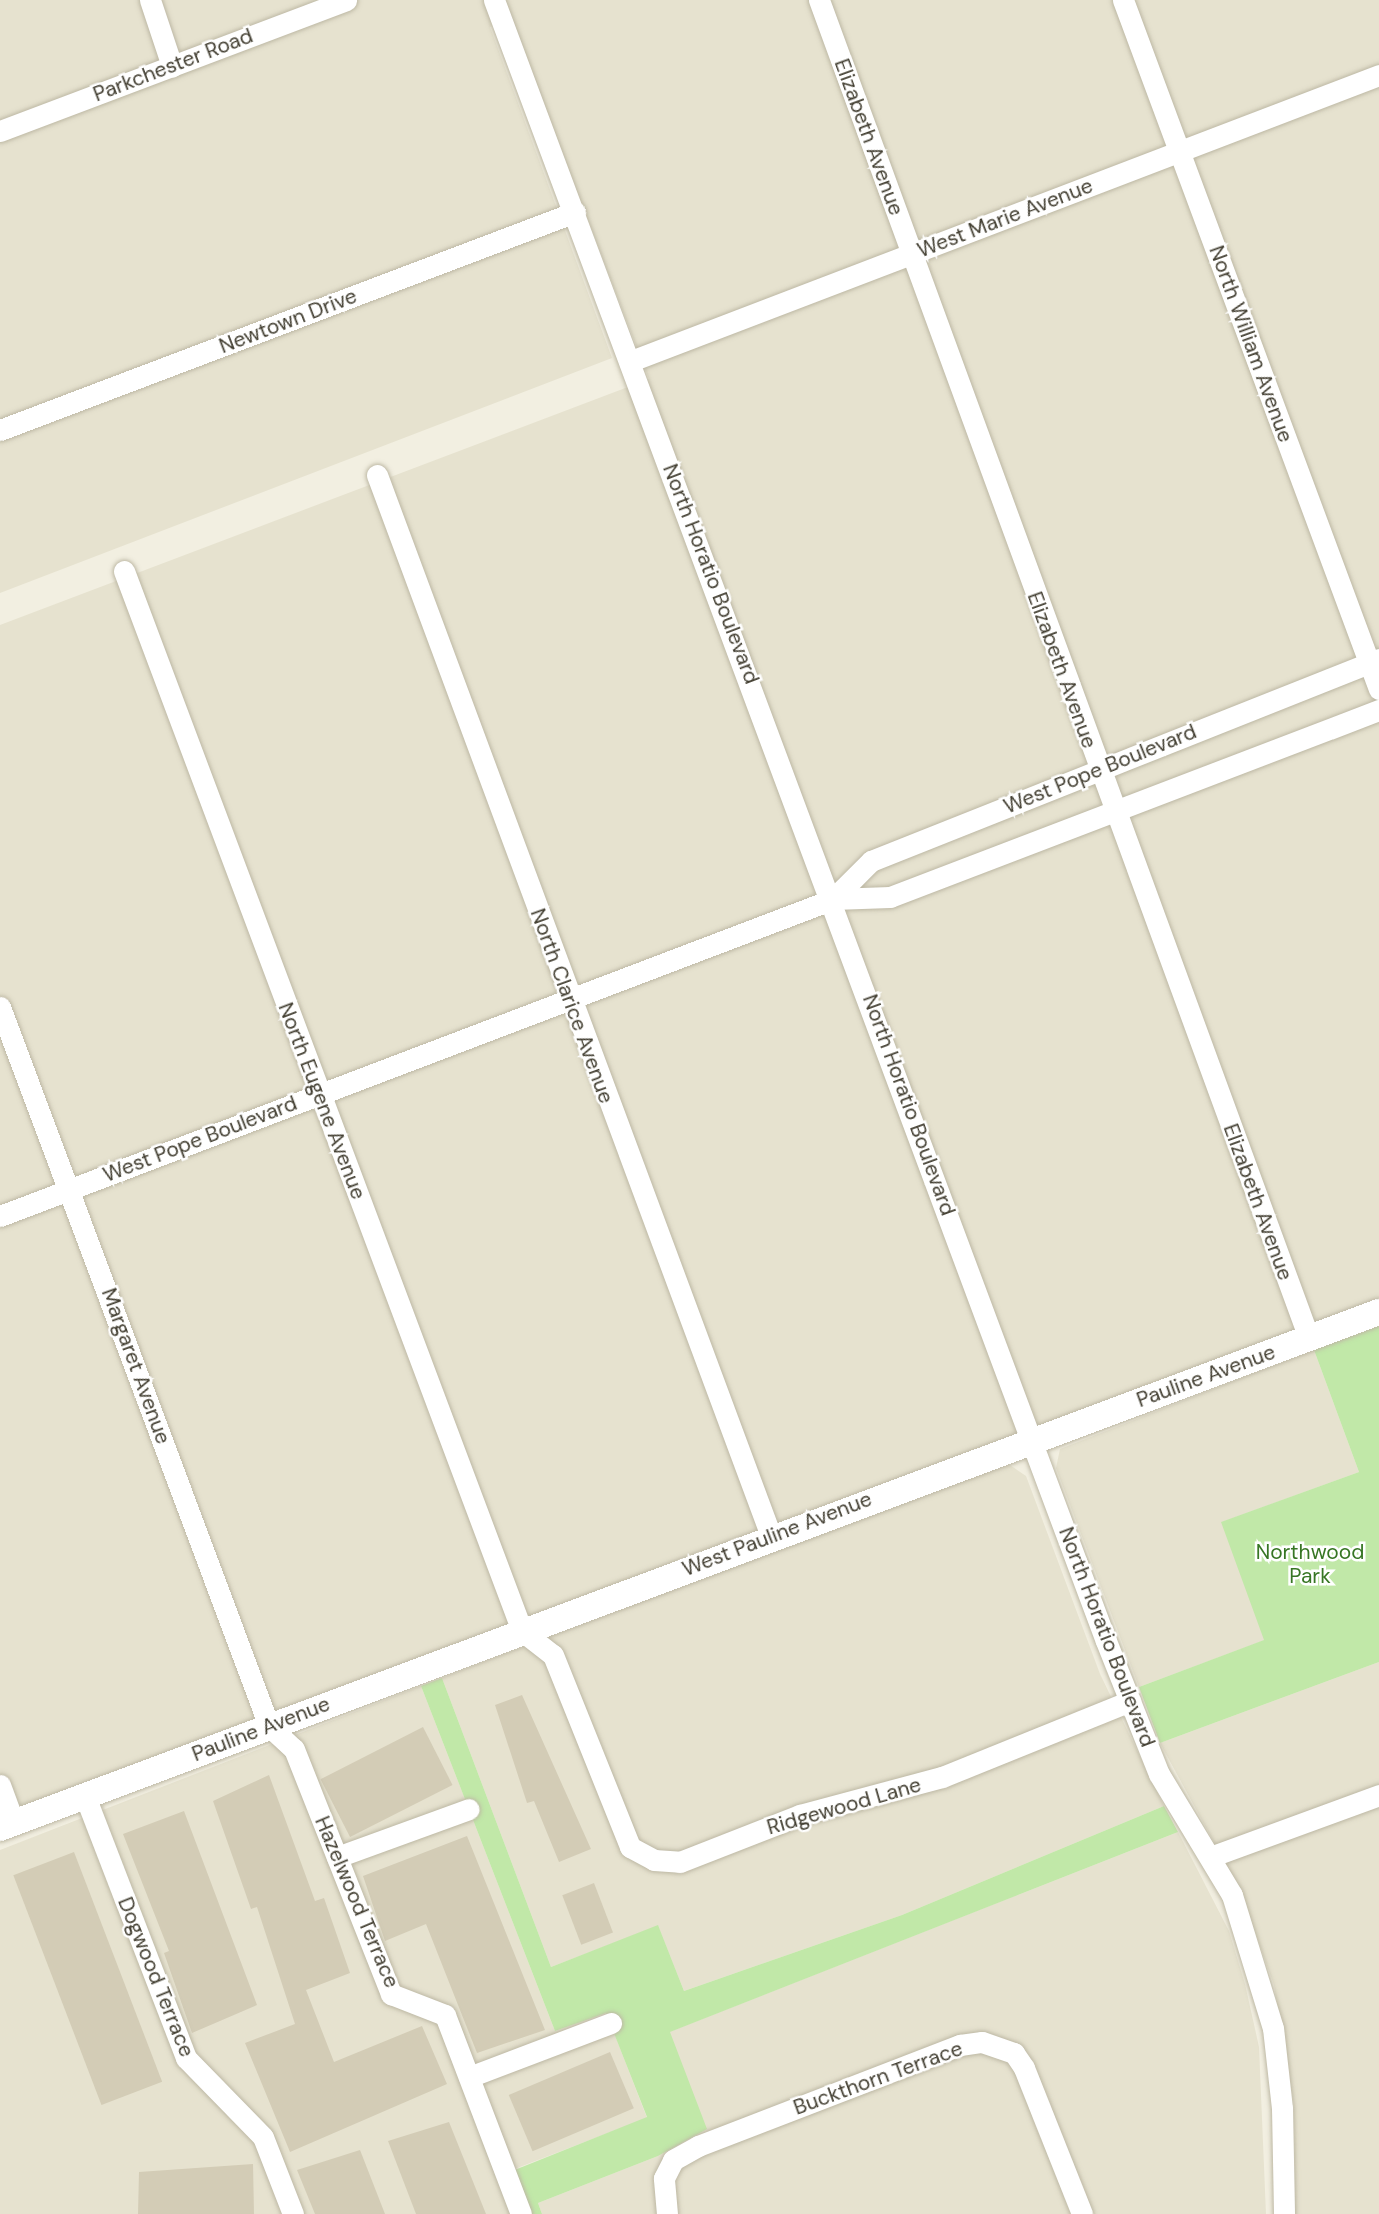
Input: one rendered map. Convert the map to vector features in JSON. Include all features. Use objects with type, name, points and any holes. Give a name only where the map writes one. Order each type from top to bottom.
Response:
[{"type":"street","points":[[150,0],[172,66]]},
{"type":"street","name":"Parkchester Road","points":[[0,131],[346,0]]},
{"type":"street","name":"North Horatio Boulevard","points":[[494,0],[1130,1701],[1159,1774],[1232,1895],[1273,2028],[1282,2108],[1284,2214]]},
{"type":"street","name":"Elizabeth Avenue","points":[[819,0],[1113,810],[1309,1338]]},
{"type":"street","name":"North William Avenue","points":[[1123,0],[1374,661],[1379,689]]},
{"type":"street","name":"West Marie Avenue","points":[[631,361],[1379,75]]},
{"type":"street","name":"Newtown Drive","points":[[0,430],[575,212]]},
{"type":"street","name":"North Clarice Avenue","points":[[377,475],[569,999],[771,1536]]},
{"type":"street","name":"North Eugene Avenue","points":[[124,571],[522,1630]]},
{"type":"street","name":"West Pope Boulevard","points":[[832,899],[871,862],[1098,769],[1374,661]]},
{"type":"street","name":"West Pope Boulevard","points":[[0,1216],[832,899],[890,897],[1379,710]]},
{"type":"street","name":"Margaret Avenue","points":[[0,1007],[71,1188],[268,1726]]},
{"type":"street","name":"Pauline Avenue","points":[[1033,1438],[1379,1312]]},
{"type":"street","name":"West Pauline Avenue","points":[[522,1630],[1033,1438]]},
{"type":"street","name":"Pauline Avenue","points":[[7,1825],[522,1630]]},
{"type":"street","name":"Ridgewood Lane","points":[[522,1630],[553,1655],[616,1821],[630,1847],[654,1860],[680,1862],[800,1815],[942,1777],[1130,1701]]},
{"type":"street","name":"Hazelwood Terrace","points":[[268,1726],[294,1749],[391,1994],[445,2015],[521,2214]]},
{"type":"street","points":[[0,1785],[7,1825]]},
{"type":"street","points":[[1210,1857],[1379,1795]]},
{"type":"street","name":"Dogwood Terrace","points":[[85,1796],[186,2058],[262,2137],[293,2214]]},
{"type":"street","points":[[337,1857],[469,1809]]},
{"type":"street","points":[[469,2077],[611,2023]]},
{"type":"street","name":"Buckthorn Terrace","points":[[667,2214],[664,2178],[673,2160],[698,2146],[960,2045],[982,2042],[1014,2053],[1024,2068],[1082,2214]]},
{"type":"shaded area","points":[[0,0],[1379,0],[1379,1302],[0,1815],[0,625],[649,379],[511,19],[490,27],[612,358],[0,593]]},
{"type":"shaded area","points":[[1314,1350],[1359,1472],[1222,1522],[1265,1640],[1139,1687],[1056,1468],[1060,1449]]},
{"type":"shaded area","points":[[997,1465],[1010,1465],[1026,1476],[1100,1674],[1164,1806],[902,1915],[684,1991],[658,1926],[551,1967],[442,1678]]},
{"type":"shaded area","points":[[1379,1662],[1379,2214],[1295,2214],[1294,2105],[1274,1985],[1240,1890],[1160,1743]]},
{"type":"shaded area","points":[[421,1686],[555,2031],[606,2012],[647,2118],[512,2170],[529,2214],[0,2214],[0,1850]]},
{"type":"shaded area","points":[[1178,1832],[1229,1931],[1245,1984],[1259,2047],[1266,2214],[542,2214],[538,2203],[658,2156],[706,2129],[669,2032]]},
{"type":"green space","name":"Northwood Park","points":[[1379,1326],[1379,1662],[1160,1743],[1139,1687],[1264,1640],[1221,1522],[1359,1472],[1314,1350]]},
{"type":"green space","points":[[442,1678],[551,1967],[658,1925],[684,1991],[902,1915],[1164,1806],[1178,1832],[670,2032],[707,2129],[658,2156],[538,2203],[542,2214],[529,2214],[512,2171],[647,2117],[606,2013],[555,2031],[421,1686]]},
{"type":"building","points":[[522,1695],[591,1849],[559,1862],[534,1801],[527,1803],[495,1705]]},
{"type":"building","points":[[423,1727],[453,1785],[350,1837],[321,1779]]},
{"type":"building","points":[[269,1775],[315,1901],[324,1898],[350,1973],[306,1990],[334,2062],[422,2026],[447,2084],[290,2152],[245,2043],[295,2024],[257,1907],[251,1909],[213,1801]]},
{"type":"building","points":[[184,1811],[257,2005],[192,2033],[164,1953],[169,1951],[123,1834]]},
{"type":"building","points":[[467,1836],[545,2030],[477,2053],[426,1924],[385,1941],[363,1876]]},
{"type":"building","points":[[74,1852],[162,2082],[101,2105],[13,1875]]},
{"type":"building","points":[[594,1883],[613,1932],[581,1945],[562,1895]]},
{"type":"building","points":[[610,2052],[634,2108],[533,2151],[509,2095]]},
{"type":"building","points":[[449,2122],[486,2214],[416,2214],[388,2141]]},
{"type":"building","points":[[360,2150],[385,2214],[315,2214],[297,2170]]},
{"type":"building","points":[[253,2164],[254,2214],[138,2214],[139,2172]]}]
